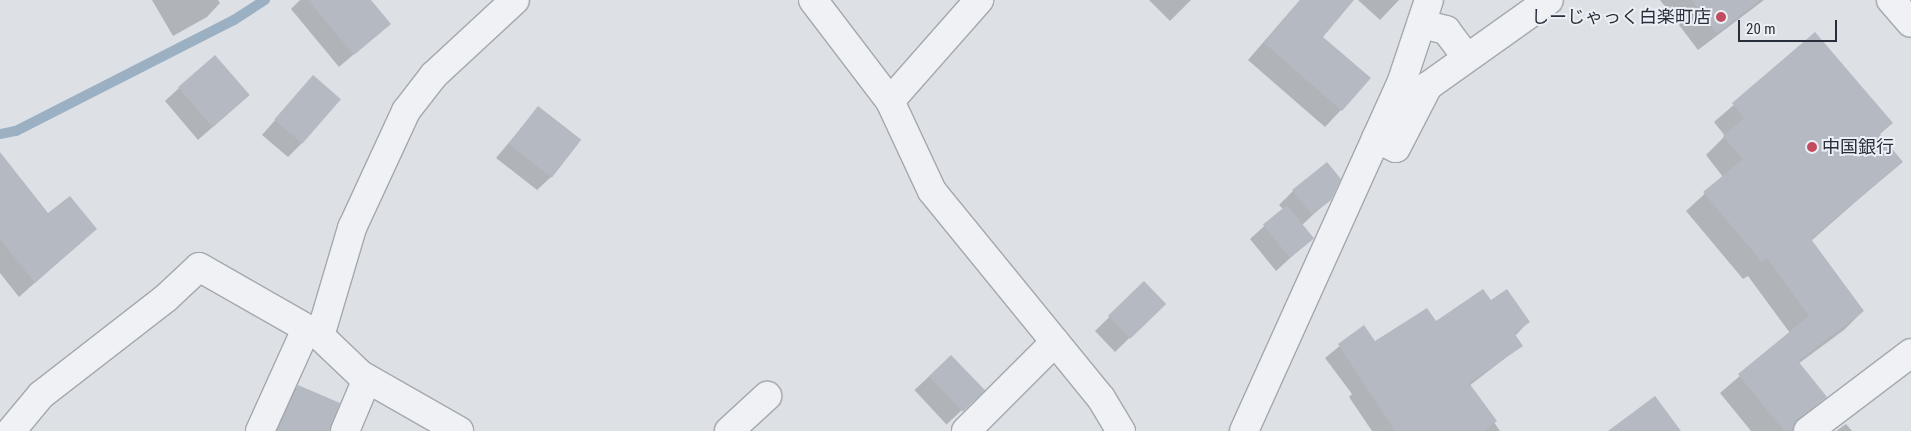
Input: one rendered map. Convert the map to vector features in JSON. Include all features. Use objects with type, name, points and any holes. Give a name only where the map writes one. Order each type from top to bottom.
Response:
[{"type":"street","points":[[260,431],[313,332],[352,228],[406,111],[434,75],[515,0]]},
{"type":"street","points":[[813,0],[890,101],[932,191],[1101,398],[1121,431]]},
{"type":"street","points":[[890,101],[979,0]]},
{"type":"street","points":[[1376,138],[1396,148],[1428,86],[1466,57],[1549,0]]},
{"type":"street","points":[[1891,0],[1911,23]]},
{"type":"street","points":[[1244,431],[1430,19],[1446,30],[1466,57]]},
{"type":"street","points":[[11,431],[41,395],[166,298],[199,267],[313,332],[367,379],[459,431]]},
{"type":"street","points":[[966,431],[1055,342]]},
{"type":"street","points":[[1808,431],[1911,353]]},
{"type":"street","points":[[345,431],[367,379]]},
{"type":"street","points":[[729,431],[767,396]]},
{"type":"building","points":[[308,0],[371,0],[391,24],[354,55]]},
{"type":"building","points":[[1300,0],[1354,0],[1323,37],[1371,78],[1342,111],[1264,43]]},
{"type":"building","name":"しーじゃっく白楽町店","points":[[1691,0],[1760,0],[1717,33]]},
{"type":"building","name":"中国銀行","points":[[1815,32],[1893,123],[1880,134],[1903,162],[1811,239],[1864,311],[1798,361],[1827,397],[1799,419],[1793,431],[1784,431],[1738,374],[1809,316],[1767,258],[1762,262],[1703,192],[1743,159],[1723,136],[1744,118],[1732,103]]},
{"type":"building","points":[[215,55],[250,95],[213,127],[178,87]]},
{"type":"building","points":[[313,75],[341,99],[302,144],[274,120]]},
{"type":"building","points":[[538,106],[581,140],[552,178],[508,144]]},
{"type":"building","points":[[0,152],[48,213],[70,196],[97,229],[35,283],[0,239]]},
{"type":"building","points":[[1327,162],[1341,179],[1331,200],[1312,215],[1292,190]]},
{"type":"building","points":[[1287,205],[1314,238],[1290,258],[1263,225]]},
{"type":"building","points":[[1144,281],[1166,304],[1130,339],[1108,316]]},
{"type":"building","points":[[1483,289],[1491,300],[1507,289],[1530,322],[1514,333],[1523,346],[1469,383],[1497,421],[1484,431],[1395,431],[1338,344],[1364,325],[1375,341],[1427,308],[1436,321]]},
{"type":"building","points":[[951,355],[985,390],[963,412],[929,377]]},
{"type":"building","points":[[298,385],[340,403],[330,431],[277,431]]},
{"type":"building","points":[[1655,396],[1681,431],[1608,431]]},
{"type":"waterway","points":[[0,134],[16,131],[234,20],[265,0]]},
{"type":"place","name":"しーじゃっく白楽町店","points":[[1721,17]]},
{"type":"place","name":"中国銀行","points":[[1812,147]]}]
